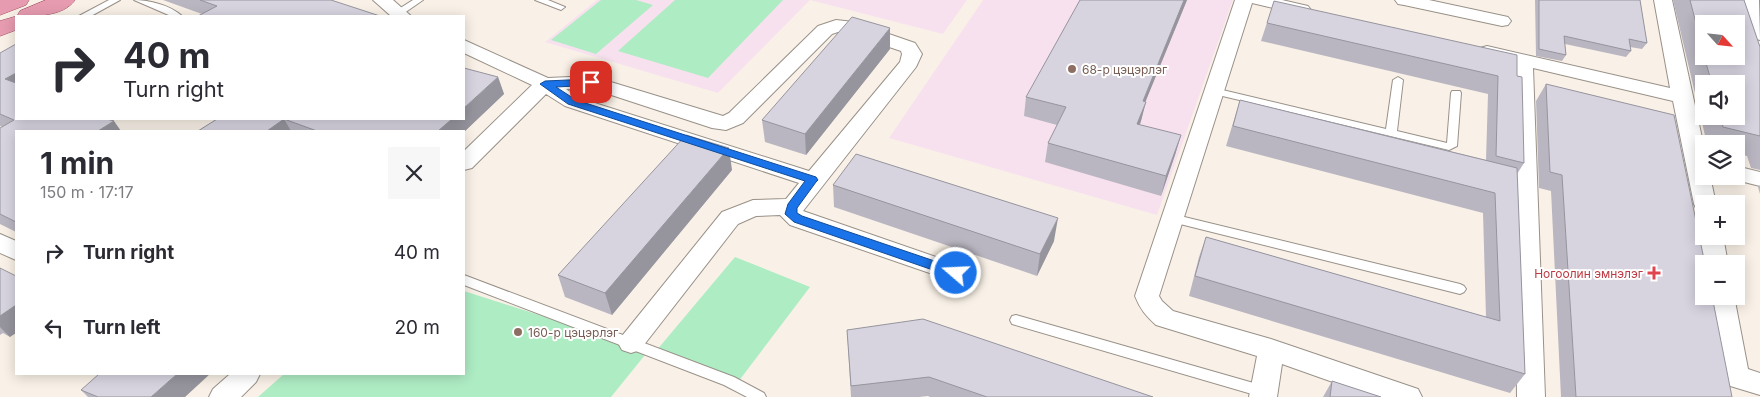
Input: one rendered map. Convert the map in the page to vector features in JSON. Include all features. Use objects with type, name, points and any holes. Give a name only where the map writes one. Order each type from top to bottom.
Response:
[{"type":"main road","points":[[0,8],[18,0]]},
{"type":"main road","points":[[30,15],[64,0]]},
{"type":"main road","points":[[0,29],[15,22]]},
{"type":"street","points":[[382,0],[399,15]]},
{"type":"street","points":[[1244,0],[1147,296],[1152,307],[1165,318],[1271,350],[1408,397]]},
{"type":"street","points":[[1259,0],[1317,13]]},
{"type":"street","points":[[1404,0],[1502,21]]},
{"type":"street","points":[[1663,0],[1682,97],[1695,144]]},
{"type":"street","points":[[1750,0],[1760,34]]},
{"type":"street","points":[[1481,17],[1477,50],[1682,97]]},
{"type":"street","points":[[465,162],[545,84],[591,82],[712,121],[726,123],[736,118],[825,30],[836,26],[847,26],[908,47],[912,54],[909,63],[812,180],[792,207],[791,214],[798,219],[956,273]]},
{"type":"street","points":[[465,46],[545,84],[572,102],[812,180]]},
{"type":"street","points":[[1523,60],[1531,397]]},
{"type":"street","points":[[1745,176],[1760,179]]},
{"type":"street","points":[[631,343],[730,218],[753,208],[792,207]]},
{"type":"street","points":[[0,243],[15,250]]},
{"type":"street","points":[[1724,305],[1746,386]]},
{"type":"street","points":[[1264,395],[1271,350]]},
{"type":"street","points":[[223,397],[246,375]]},
{"type":"lane","points":[[86,15],[116,0]]},
{"type":"lane","points":[[138,0],[175,15]]},
{"type":"lane","points":[[399,15],[419,0]]},
{"type":"lane","points":[[539,0],[562,7]]},
{"type":"lane","points":[[1391,134],[1398,80]]},
{"type":"lane","points":[[1214,91],[1449,147],[1453,144],[1456,93]]},
{"type":"lane","points":[[1172,218],[1460,289]]},
{"type":"lane","points":[[465,280],[729,381],[759,397]]},
{"type":"lane","points":[[1016,320],[1264,395]]},
{"type":"shaded area","points":[[597,0],[810,0],[718,93],[545,42]]},
{"type":"shaded area","points":[[810,0],[967,0],[943,34]]},
{"type":"shaded area","name":"68-р цэцэрлэг","points":[[983,0],[1233,0],[1157,215],[889,138]]},
{"type":"green space","points":[[601,0],[636,0],[653,5],[596,54],[551,40]]},
{"type":"green space","points":[[675,0],[783,0],[708,78],[618,51]]},
{"type":"green space","points":[[735,257],[810,287],[735,386],[656,351]]},
{"type":"green space","name":"160-р цэцэрлэг","points":[[465,291],[649,350],[611,397],[258,397],[283,375],[465,375]]},
{"type":"building","points":[[200,0],[331,0],[377,15],[200,15],[217,6]]},
{"type":"building","points":[[1080,0],[1184,0],[1143,101],[1146,102],[1137,124],[1181,135],[1166,176],[1048,143],[1066,107],[1026,97]]},
{"type":"building","points":[[1539,0],[1640,0],[1647,43],[1629,39],[1631,51],[1564,36],[1566,55],[1539,49]]},
{"type":"building","points":[[1690,0],[1744,0],[1760,47],[1760,136],[1723,127],[1722,125],[1745,125],[1745,75],[1709,75],[1707,65],[1745,65],[1745,15],[1695,15],[1695,19]]},
{"type":"building","points":[[1274,1],[1517,55],[1517,76],[1522,77],[1524,163],[1496,156],[1498,76],[1267,23]]},
{"type":"building","points":[[852,17],[890,28],[805,134],[762,120]]},
{"type":"building","points":[[15,45],[15,74],[5,79],[15,83],[15,120],[114,121],[100,130],[15,130],[15,222],[0,214],[0,128],[14,120],[0,114],[0,53]]},
{"type":"building","points":[[465,68],[498,77],[465,107]]},
{"type":"building","points":[[1546,84],[1674,115],[1695,216],[1695,245],[1701,245],[1703,255],[1695,255],[1695,305],[1714,305],[1732,397],[1576,397],[1562,175],[1550,172]]},
{"type":"building","points":[[1240,100],[1517,168],[1525,374],[1195,276],[1206,237],[1500,321],[1495,193],[1233,126]]},
{"type":"building","points":[[215,120],[283,120],[268,130],[200,130]]},
{"type":"building","points":[[287,120],[451,120],[439,130],[314,130]]},
{"type":"building","points":[[686,135],[729,148],[605,293],[558,275]]},
{"type":"building","points":[[856,154],[1058,218],[1040,254],[833,185]]},
{"type":"building","points":[[0,268],[15,276],[15,306],[0,316]]},
{"type":"building","points":[[923,319],[1153,397],[987,397],[929,377],[851,386],[847,330]]},
{"type":"building","points":[[98,375],[176,375],[151,397],[98,397],[81,390]]},
{"type":"building","points":[[1332,381],[1381,397],[1330,397]]},
{"type":"place","name":"68-р цэцэрлэг","points":[[1072,69]]},
{"type":"place","name":"Ногоолин эмнэлэг","points":[[1654,273]]},
{"type":"place","name":"160-р цэцэрлэг","points":[[518,332]]},
{"type":"route","points":[[591,82],[545,84],[572,102],[812,180],[792,207],[791,214],[798,219],[956,273]]}]
